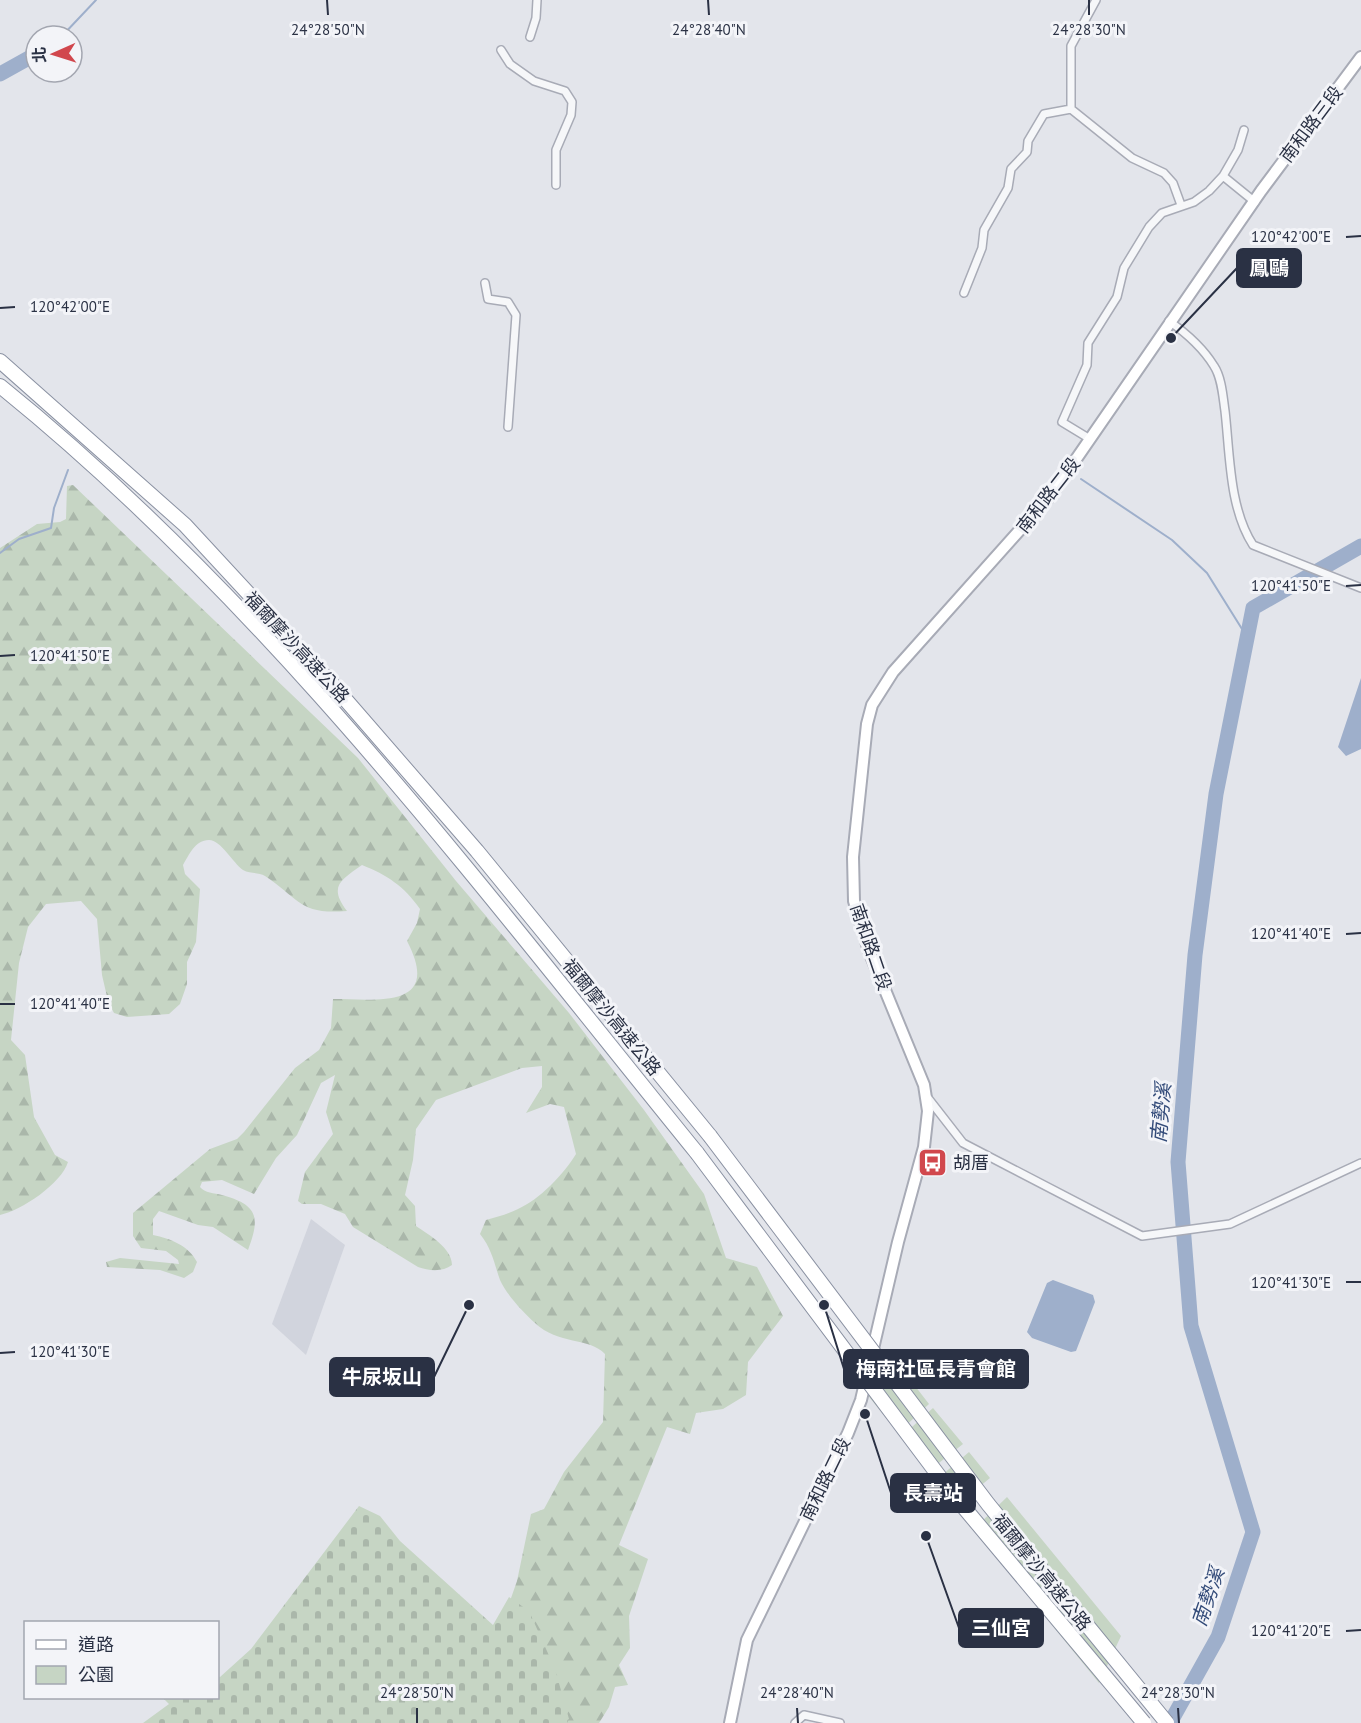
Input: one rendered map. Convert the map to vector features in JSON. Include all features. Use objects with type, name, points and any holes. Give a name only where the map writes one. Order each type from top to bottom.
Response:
[{"type":"highway","name":"福爾摩沙高速公路","points":[[0,361],[185,525],[333,684],[477,851],[710,1136],[988,1504],[1109,1655],[1167,1723]]},
{"type":"highway","name":"福爾摩沙高速公路","points":[[0,386],[166,533],[317,694],[460,861],[697,1153],[951,1491],[1144,1723]]},
{"type":"main road","name":"南和路三段","points":[[1261,190],[1361,57]]},
{"type":"main road","name":"南和路二段","points":[[730,1723],[747,1640],[848,1433],[861,1400],[898,1242],[924,1146],[927,1098],[870,951],[854,901],[853,857],[867,724],[872,705],[882,686],[1052,494],[1169,321],[1255,202],[1261,190]]},
{"type":"street","points":[[530,37],[536,18],[537,0]]},
{"type":"street","points":[[1071,110],[1071,46],[1096,0]]},
{"type":"street","points":[[501,51],[510,64],[526,76],[565,91],[572,102],[571,115],[556,150],[556,185]]},
{"type":"street","points":[[964,293],[982,248],[984,230],[1008,188],[1011,169],[1027,152],[1028,141],[1044,114],[1071,110],[1132,158],[1164,173],[1173,183],[1181,205]]},
{"type":"street","points":[[1090,439],[1062,422],[1087,365],[1088,343],[1117,297],[1124,268],[1149,227],[1162,213],[1194,202],[1223,176],[1238,150],[1244,130]]},
{"type":"street","points":[[1223,176],[1255,202]]},
{"type":"street","points":[[485,283],[488,299],[508,302],[516,315],[508,427]]},
{"type":"street","points":[[1169,321],[1189,335],[1216,368],[1244,530],[1253,544],[1361,588]]},
{"type":"street","points":[[927,1098],[963,1143],[1142,1236],[1230,1224],[1361,1163]]},
{"type":"street","points":[[795,1723],[804,1716],[840,1723]]},
{"type":"shaded area","points":[[311,1219],[345,1245],[306,1355],[272,1324]]},
{"type":"green space","points":[[73,485],[358,758],[456,881],[569,1013],[644,1110],[704,1194],[726,1258],[757,1267],[783,1316],[748,1362],[746,1395],[723,1409],[696,1413],[690,1434],[667,1427],[619,1545],[648,1559],[629,1616],[630,1648],[619,1665],[628,1685],[615,1687],[609,1707],[599,1723],[557,1723],[510,1601],[517,1581],[531,1514],[544,1509],[564,1472],[603,1422],[605,1354],[591,1345],[553,1335],[531,1319],[500,1280],[490,1251],[480,1234],[486,1220],[518,1209],[542,1193],[565,1170],[576,1154],[564,1107],[550,1104],[526,1113],[542,1087],[542,1066],[522,1068],[436,1100],[416,1129],[413,1160],[405,1195],[415,1206],[416,1226],[439,1242],[448,1253],[452,1265],[444,1269],[418,1267],[353,1227],[345,1214],[321,1204],[302,1204],[298,1201],[305,1172],[333,1134],[326,1112],[335,1075],[321,1083],[297,1135],[276,1158],[254,1194],[222,1180],[202,1182],[200,1187],[204,1190],[234,1199],[250,1208],[255,1221],[248,1250],[213,1227],[198,1225],[159,1211],[153,1219],[153,1235],[172,1241],[189,1251],[197,1262],[193,1272],[184,1278],[160,1270],[107,1267],[106,1262],[120,1258],[179,1264],[178,1260],[166,1251],[141,1248],[133,1236],[133,1213],[210,1149],[237,1139],[244,1132],[295,1068],[319,1050],[331,1028],[333,999],[385,999],[400,996],[411,990],[417,979],[416,963],[407,941],[417,923],[420,909],[401,888],[387,877],[362,865],[343,880],[338,889],[338,895],[347,911],[331,912],[309,908],[265,876],[243,870],[218,844],[209,840],[200,842],[183,865],[185,874],[200,889],[196,942],[187,962],[187,984],[180,1004],[169,1014],[127,1017],[114,1013],[108,1001],[102,975],[97,919],[81,901],[46,904],[28,927],[19,963],[11,1040],[25,1055],[34,1117],[55,1155],[68,1162],[58,1179],[40,1195],[19,1208],[0,1215],[0,548],[37,524],[60,522],[66,519],[67,486]]},
{"type":"green space","points":[[898,1364],[929,1404],[898,1433],[866,1393]]},
{"type":"green space","points":[[933,1408],[963,1444],[930,1470],[902,1436]]},
{"type":"green space","points":[[969,1452],[990,1478],[955,1507],[935,1481]]},
{"type":"green space","points":[[1007,1497],[1121,1636],[1099,1683],[974,1529]]},
{"type":"green space","points":[[359,1506],[380,1516],[400,1541],[493,1625],[509,1597],[529,1611],[555,1669],[569,1719],[567,1723],[143,1723],[169,1704],[164,1699],[219,1699],[219,1676],[251,1649]]},
{"type":"water","points":[[1361,678],[1361,749],[1346,756],[1338,747]]},
{"type":"water","points":[[1053,1280],[1093,1295],[1095,1302],[1076,1351],[1071,1352],[1032,1338],[1027,1332],[1047,1283]]},
{"type":"waterway","points":[[73,24],[96,0]]},
{"type":"waterway","points":[[0,74],[24,61]]},
{"type":"waterway","points":[[0,553],[19,539],[51,528],[54,508],[68,470]]},
{"type":"waterway","points":[[1081,479],[1172,540],[1207,573],[1247,637]]},
{"type":"waterway","name":"南勢溪","points":[[1170,1723],[1218,1637],[1253,1532],[1191,1326],[1178,1162],[1195,955],[1216,794],[1253,608],[1361,546]]},
{"type":"place","name":"鳳鷗","points":[[1171,338]]},
{"type":"place","name":"胡厝","points":[[932,1162]]},
{"type":"place","name":"牛尿坂山","points":[[469,1305]]},
{"type":"place","name":"梅南社區長青會館","points":[[824,1305]]},
{"type":"place","name":"長壽站","points":[[865,1414]]},
{"type":"place","name":"三仙宮","points":[[926,1536]]}]
